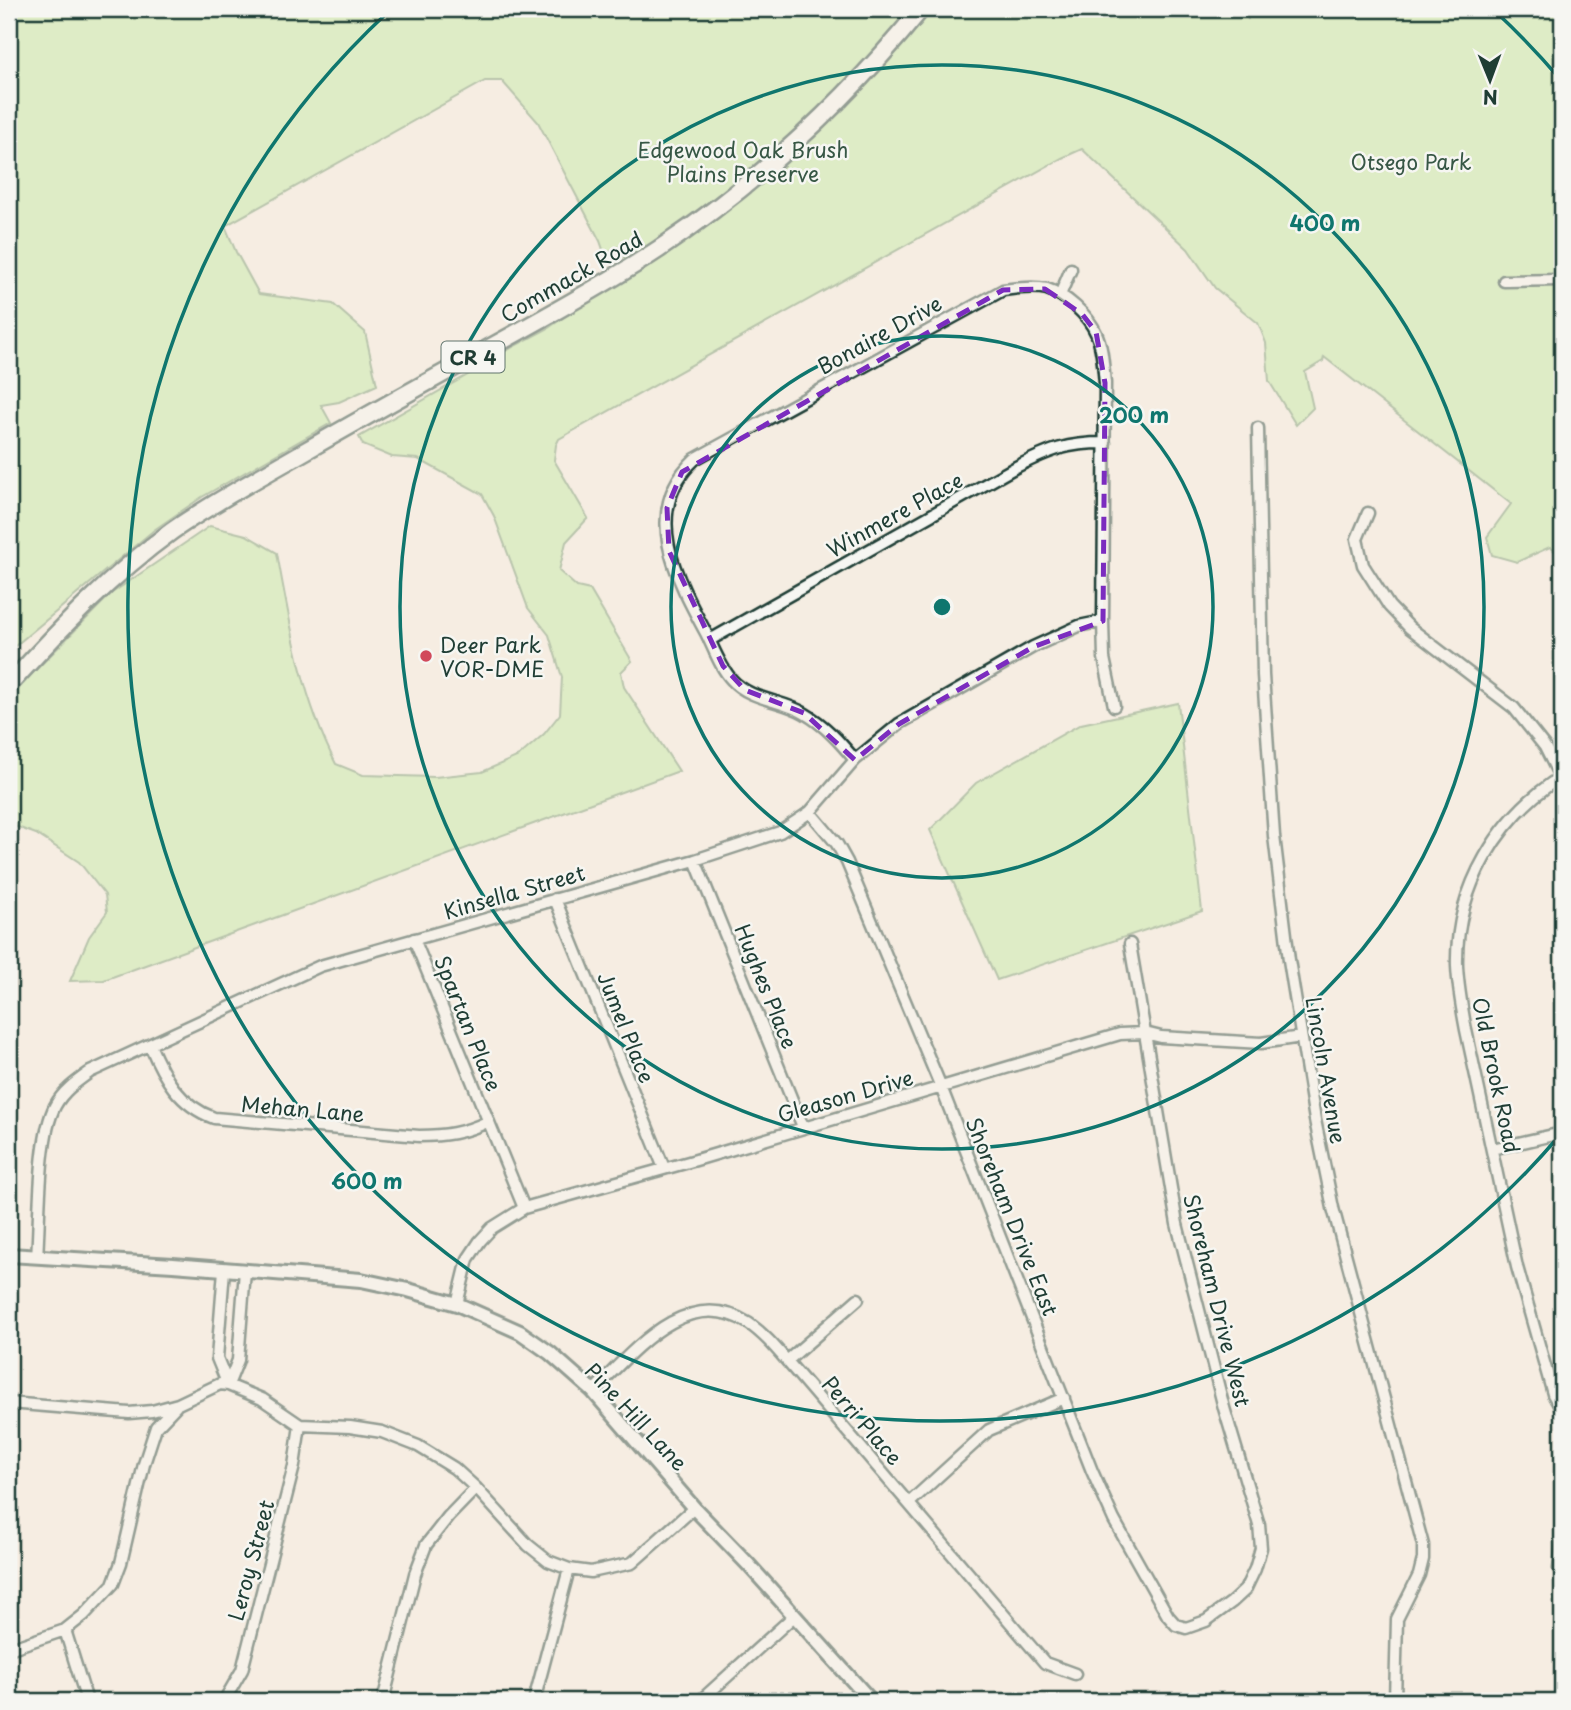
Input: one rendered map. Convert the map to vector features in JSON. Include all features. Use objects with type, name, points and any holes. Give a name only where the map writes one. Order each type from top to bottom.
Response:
[{"type":"main road","name":"Commack Road","points":[[9,685],[51,639],[115,577],[172,531],[267,472],[581,297],[696,224],[763,173],[822,118],[884,54],[920,9]]},
{"type":"street","points":[[1071,269],[1060,295],[1082,314],[1096,332],[1105,383],[1102,621],[1104,658],[1114,706]]},
{"type":"street","points":[[1504,281],[1562,280]]},
{"type":"street","name":"Bonaire Drive","points":[[855,760],[832,733],[804,713],[745,690],[732,680],[692,608],[669,551],[665,530],[672,488],[682,471],[695,459],[1003,290],[1045,289],[1060,295]]},
{"type":"street","name":"Lincoln Avenue","points":[[1258,428],[1263,675],[1274,836],[1301,1037],[1333,1208],[1423,1545],[1419,1575],[1396,1619],[1395,1701]]},
{"type":"street","name":"Winmere Place","points":[[710,640],[1036,457],[1056,448],[1081,443],[1105,443]]},
{"type":"street","points":[[1368,513],[1357,539],[1363,565],[1389,606],[1410,628],[1514,708],[1545,747],[1561,779]]},
{"type":"street","name":"Kinsella Street","points":[[37,1257],[44,1146],[55,1106],[68,1087],[90,1072],[320,966],[695,860],[780,832],[810,812],[855,760],[899,724],[1033,648],[1079,626],[1102,621]]},
{"type":"street","name":"Old Brook Road","points":[[1561,779],[1523,806],[1491,844],[1478,868],[1461,917],[1457,964],[1459,995],[1517,1267],[1553,1394],[1562,1410]]},
{"type":"street","name":"Shoreham Drive East","points":[[810,812],[837,844],[848,862],[941,1087],[1092,1471],[1135,1560],[1168,1616],[1176,1625],[1186,1628]]},
{"type":"street","name":"Hughes Place","points":[[695,860],[803,1127]]},
{"type":"street","name":"Jumel Place","points":[[555,899],[664,1168]]},
{"type":"street","name":"Spartan Place","points":[[414,939],[524,1208]]},
{"type":"street","name":"Shoreham Drive West","points":[[1130,944],[1177,1224],[1213,1370],[1259,1525],[1261,1548],[1245,1590],[1206,1621],[1186,1628]]},
{"type":"street","name":"Gleason Drive","points":[[457,1304],[468,1259],[480,1241],[492,1228],[524,1208],[1120,1034],[1146,1033],[1161,1037],[1261,1043],[1301,1037]]},
{"type":"street","name":"Mehan Lane","points":[[150,1045],[170,1087],[199,1112],[214,1118],[419,1136],[446,1136],[487,1122]]},
{"type":"street","points":[[1492,1149],[1562,1133]]},
{"type":"street","name":"Pine Hill Lane","points":[[9,1255],[361,1280],[457,1304],[520,1332],[550,1353],[593,1391],[694,1508],[871,1701]]},
{"type":"street","points":[[224,1270],[217,1357],[228,1385]]},
{"type":"street","points":[[228,1385],[238,1360],[245,1271]]},
{"type":"street","points":[[787,1361],[858,1299]]},
{"type":"street","name":"Perri Place","points":[[593,1391],[654,1332],[676,1318],[705,1312],[728,1315],[746,1322],[762,1334],[787,1361],[1045,1663],[1075,1674]]},
{"type":"street","points":[[9,1403],[130,1413],[178,1404],[220,1384],[228,1385],[262,1399],[300,1425],[350,1427],[383,1432],[418,1446],[454,1468],[528,1545],[548,1561],[569,1569],[591,1572],[632,1563],[694,1508]]},
{"type":"street","points":[[909,1503],[989,1430],[1064,1398]]},
{"type":"street","points":[[9,1648],[65,1630],[92,1608],[113,1584],[121,1563],[144,1464],[156,1427],[178,1404]]},
{"type":"street","name":"Leroy Street","points":[[224,1701],[242,1670],[291,1478],[300,1425]]},
{"type":"street","points":[[383,1701],[415,1574],[426,1545],[476,1488]]},
{"type":"street","points":[[1559,1569],[1562,1544]]},
{"type":"street","points":[[534,1701],[569,1569]]},
{"type":"street","points":[[700,1701],[794,1616]]},
{"type":"street","points":[[65,1630],[87,1701]]},
{"type":"highlighted area","points":[[1045,289],[1082,314],[1096,332],[1105,383],[1103,621],[1033,647],[899,724],[855,760],[804,713],[745,690],[723,666],[669,551],[667,508],[682,472],[1003,290]]},
{"type":"green space","points":[[9,9],[1245,9],[1248,20],[1248,9],[1562,9],[1562,557],[1550,547],[1517,562],[1492,555],[1487,537],[1511,504],[1324,357],[1323,361],[1305,372],[1313,408],[1296,425],[1269,381],[1266,343],[1258,323],[1215,288],[1188,249],[1082,149],[559,439],[554,460],[588,518],[566,542],[559,571],[577,587],[590,590],[632,661],[621,672],[624,687],[679,771],[104,980],[70,981],[89,937],[107,912],[105,895],[79,862],[36,834],[9,824],[9,697],[112,593],[210,526],[246,535],[277,553],[292,634],[306,687],[324,739],[336,764],[363,775],[435,777],[482,772],[519,756],[544,734],[560,714],[562,677],[549,635],[528,608],[494,516],[482,494],[418,459],[392,457],[363,445],[359,437],[547,329],[625,275],[626,261],[618,247],[605,255],[538,122],[502,81],[485,81],[225,226],[259,294],[333,304],[365,332],[377,385],[339,402],[321,405],[331,423],[202,497],[154,530],[9,651]]},
{"type":"green space","points":[[1178,703],[1202,911],[997,980],[930,830],[976,783],[1081,724]]},
{"type":"place","name":"Deer Park VOR-DME","points":[[426,656]]},
{"type":"park label","name":"Edgewood Oak Brush Plains Preserve","points":[[743,161]]},
{"type":"park label","name":"Otsego Park","points":[[1411,161]]}]
